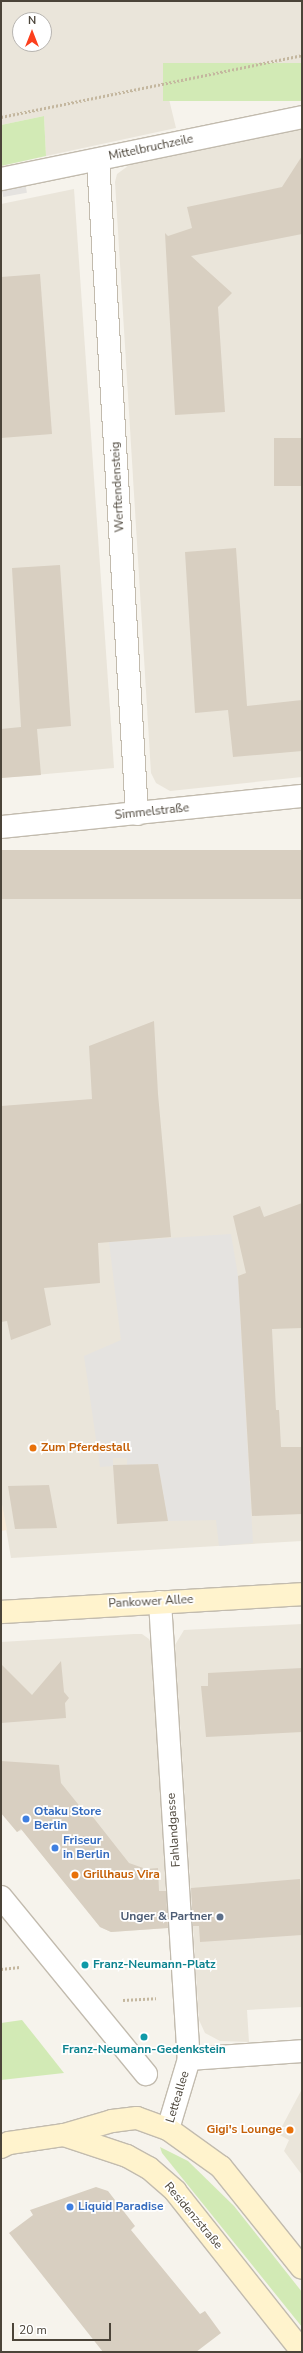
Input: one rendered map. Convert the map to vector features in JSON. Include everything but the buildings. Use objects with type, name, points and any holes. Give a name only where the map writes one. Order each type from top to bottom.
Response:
[{"type":"main road","name":"Pankower Allee","points":[[1,1612],[302,1594]]},
{"type":"main road","points":[[4,2144],[64,2136],[112,2121],[137,2118],[168,2129],[221,2167],[302,2268]]},
{"type":"main road","name":"Residenzstraße","points":[[64,2136],[127,2156],[149,2168],[175,2191],[302,2351]]},
{"type":"street","name":"Mittelbruchzeile","points":[[1,180],[302,117]]},
{"type":"street","name":"Werftendensteig","points":[[98,160],[138,814]]},
{"type":"street","name":"Simmelstraße","points":[[1,827],[302,796]]},
{"type":"street","name":"Fahlandgasse","points":[[160,1602],[189,2059]]},
{"type":"street","points":[[1,1897],[146,2074]]},
{"type":"street","name":"Letteallee","points":[[168,2129],[189,2059],[302,2051]]},
{"type":"path","points":[[1,117],[302,55]]},
{"type":"shaded area","points":[[1,1],[302,1],[302,63],[167,91],[176,128],[46,156],[44,116],[1,125]]},
{"type":"shaded area","points":[[302,128],[302,777],[170,791],[156,783],[151,773],[115,182],[117,174],[132,163]]},
{"type":"shaded area","points":[[25,182],[27,193],[3,197],[1,186]]},
{"type":"shaded area","points":[[74,189],[114,768],[1,778],[1,204]]},
{"type":"shaded area","points":[[302,850],[302,1541],[11,1558],[1,1499],[1,879]]},
{"type":"shaded area","points":[[231,1234],[238,1276],[253,1543],[219,1546],[216,1520],[168,1521],[158,1464],[127,1465],[127,1458],[113,1458],[113,1466],[100,1467],[84,1356],[121,1340],[109,1242]]},
{"type":"shaded area","points":[[1,1499],[7,1530],[1,1531]]},
{"type":"shaded area","points":[[302,1624],[302,2007],[247,2010],[249,2042],[220,2041],[205,2033],[199,2020],[175,1645],[184,1630]]},
{"type":"shaded area","points":[[142,1634],[149,1639],[152,1646],[168,1928],[111,1932],[100,1927],[22,1830],[17,1832],[1,1813],[1,1642]]},
{"type":"shaded area","points":[[302,2089],[302,2175],[284,2151],[289,2140],[278,2134]]},
{"type":"green space","points":[[163,63],[302,63],[302,101],[163,101]]},
{"type":"green space","points":[[44,116],[46,156],[1,166],[1,125]]},
{"type":"green space","points":[[22,2020],[64,2073],[1,2080],[1,2023]]},
{"type":"green space","points":[[160,2147],[188,2161],[234,2206],[302,2292],[302,2327],[162,2153]]},
{"type":"place","name":"Zum Pferdestall","points":[[33,1448]]},
{"type":"place","name":"Otaku Store Berlin","points":[[26,1819]]},
{"type":"place","name":"Friseur in Berlin","points":[[55,1848]]},
{"type":"place","name":"Grillhaus Vira","points":[[75,1875]]},
{"type":"place","name":"Unger & Partner","points":[[220,1917]]},
{"type":"place","name":"Franz-Neumann-Platz","points":[[85,1965]]},
{"type":"place","name":"Franz-Neumann-Gedenkstein","points":[[144,2037]]},
{"type":"place","name":"Gigi's Lounge","points":[[290,2130]]},
{"type":"place","name":"Liquid Paradise","points":[[70,2207]]}]
